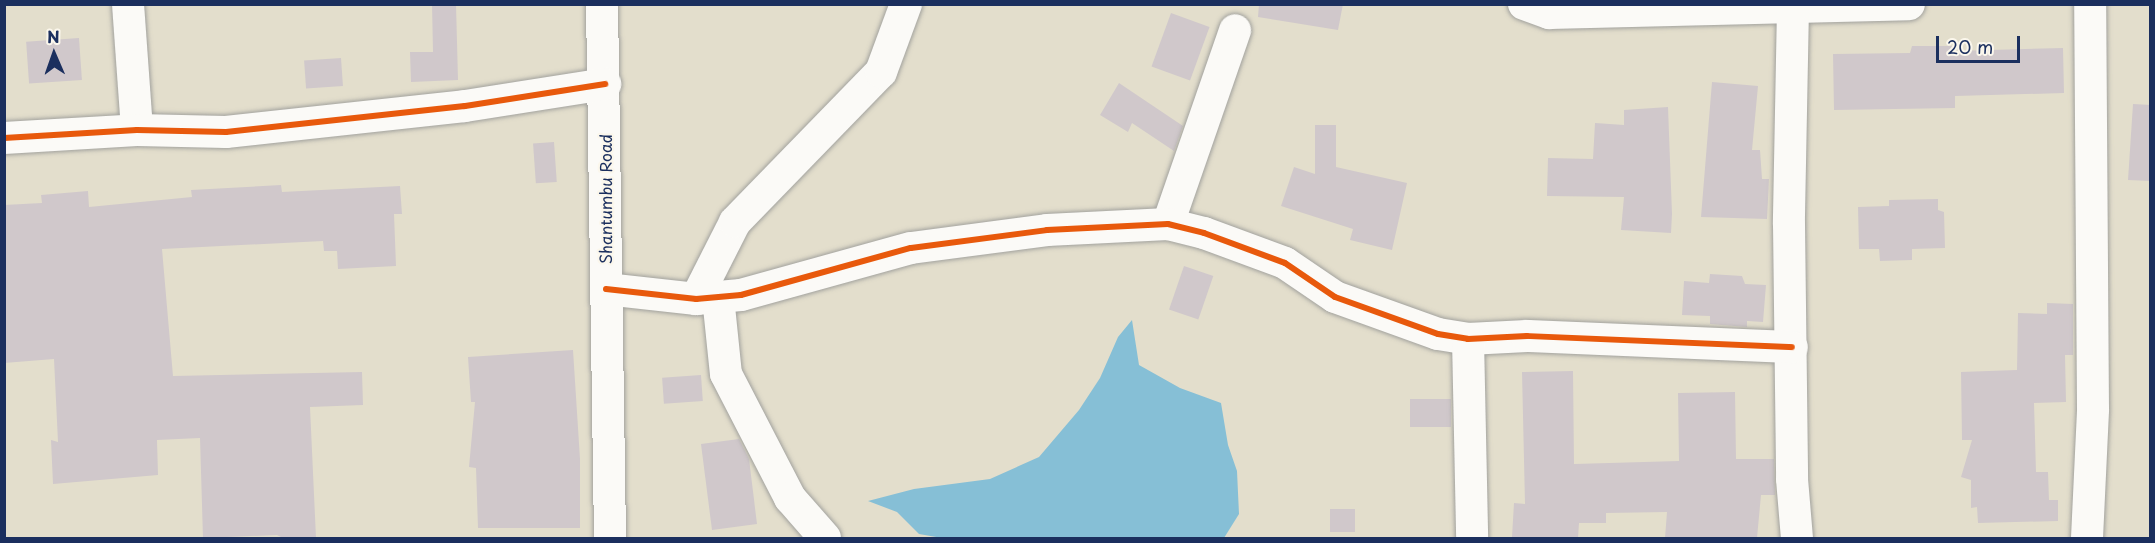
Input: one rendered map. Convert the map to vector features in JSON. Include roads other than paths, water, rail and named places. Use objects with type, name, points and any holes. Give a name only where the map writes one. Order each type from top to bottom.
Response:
[{"type":"street","points":[[128,4],[137,130]]},
{"type":"street","name":"Shantumbu Road","points":[[602,4],[605,84],[610,538]]},
{"type":"street","points":[[825,538],[790,498],[726,374],[707,298],[735,222],[881,72],[906,4]]},
{"type":"street","points":[[1524,4],[1549,13],[1909,4]]},
{"type":"street","points":[[2087,538],[2093,409],[2090,4]]},
{"type":"street","points":[[1793,7],[1789,224],[1792,479],[1797,538]]},
{"type":"street","points":[[1168,224],[1235,30]]},
{"type":"street","points":[[4,138],[137,130],[226,132],[465,106],[605,84]]},
{"type":"street","points":[[606,289],[707,298],[741,296],[911,248],[1047,230],[1168,224],[1204,233],[1285,263],[1335,297],[1438,334],[1468,339],[1527,336],[1792,347]]},
{"type":"street","points":[[1468,339],[1472,538]]},
{"type":"water","points":[[1132,320],[1139,365],[1180,388],[1221,403],[1228,445],[1237,471],[1239,514],[1224,538],[942,538],[919,534],[897,512],[868,501],[914,489],[990,479],[1039,457],[1079,410],[1100,378],[1118,337]]}]
